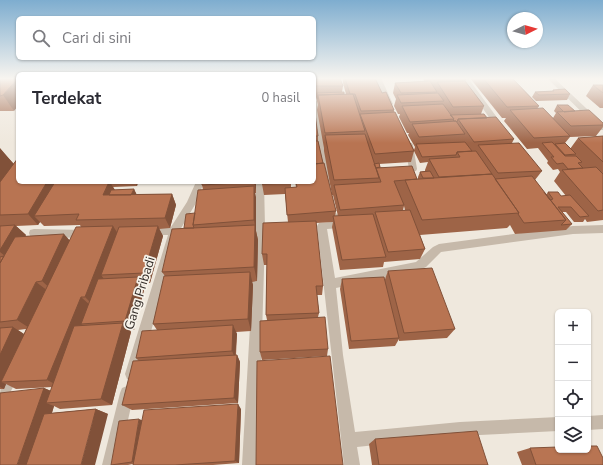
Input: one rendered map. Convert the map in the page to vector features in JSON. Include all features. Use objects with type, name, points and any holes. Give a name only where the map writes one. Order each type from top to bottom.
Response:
[{"type":"street","points":[[388,100],[393,112]]},
{"type":"street","points":[[480,100],[505,134]]},
{"type":"street","points":[[573,100],[603,128]]},
{"type":"street","points":[[316,111],[330,191]]},
{"type":"street","points":[[406,138],[411,151],[413,169]]},
{"type":"street","name":"Gang Pribadi","points":[[110,465],[137,354],[174,231],[191,203],[199,184]]},
{"type":"street","points":[[250,465],[260,235],[260,184]]},
{"type":"street","points":[[333,205],[337,225],[318,227],[330,284],[337,355],[352,465]]},
{"type":"street","points":[[28,244],[42,220]]},
{"type":"street","points":[[237,236],[260,235],[267,230],[288,229]]},
{"type":"street","points":[[330,284],[418,266],[425,263],[434,250],[439,248],[573,230],[603,229]]},
{"type":"street","points":[[136,232],[174,231],[182,240],[190,240]]},
{"type":"street","points":[[34,233],[98,234]]},
{"type":"street","points":[[76,248],[83,234]]},
{"type":"street","points":[[0,398],[18,364]]},
{"type":"street","points":[[591,423],[603,422]]},
{"type":"street","points":[[349,440],[460,429],[555,424]]},
{"type":"building","points":[[319,100],[355,100],[365,131],[325,133]]},
{"type":"building","points":[[357,100],[389,100],[394,110],[361,111]]},
{"type":"building","points":[[399,100],[443,100],[444,101],[401,103]]},
{"type":"building","points":[[448,100],[479,100],[484,106],[453,107]]},
{"type":"building","points":[[501,100],[533,100],[539,106],[507,107]]},
{"type":"building","points":[[443,104],[454,119],[410,122],[402,106]]},
{"type":"building","points":[[557,105],[568,105],[575,111],[564,112]]},
{"type":"building","points":[[543,108],[570,136],[534,138],[510,110]]},
{"type":"building","points":[[589,110],[603,123],[603,125],[571,126],[557,112]]},
{"type":"building","points":[[395,112],[414,151],[375,154],[360,114]]},
{"type":"building","points":[[484,114],[487,118],[458,119],[457,122],[453,120],[454,119],[450,115]]},
{"type":"building","points":[[496,117],[514,139],[474,142],[458,119]]},
{"type":"building","points":[[316,121],[318,136],[316,136]]},
{"type":"building","points":[[456,121],[465,134],[419,137],[412,124]]},
{"type":"building","points":[[365,134],[379,178],[334,180],[325,135]]},
{"type":"building","points":[[603,136],[603,162],[578,138]]},
{"type":"building","points":[[316,141],[318,141],[323,163],[316,164]]},
{"type":"building","points":[[465,142],[472,151],[457,152],[456,155],[422,157],[416,144]]},
{"type":"building","points":[[552,142],[565,156],[576,156],[582,162],[578,163],[583,168],[568,169],[563,163],[557,164],[551,157],[554,157],[542,143]]},
{"type":"building","points":[[519,143],[542,171],[498,173],[478,145]]},
{"type":"building","points":[[565,143],[576,154],[565,155],[555,144]]},
{"type":"building","points":[[476,151],[492,174],[439,177],[429,159],[460,157],[457,152]]},
{"type":"building","points":[[16,161],[16,184],[46,184],[28,214],[0,215],[0,182]]},
{"type":"building","points":[[324,163],[336,211],[287,215],[285,188],[297,187],[296,184],[316,184],[316,164]]},
{"type":"building","points":[[379,163],[380,167],[376,168],[374,164]]},
{"type":"building","points":[[412,166],[417,179],[394,181],[404,205],[340,210],[334,185],[381,182],[376,168]]},
{"type":"building","points":[[596,167],[603,174],[603,210],[598,211],[562,170]]},
{"type":"building","points":[[430,171],[434,178],[423,178],[420,172]]},
{"type":"building","points":[[492,174],[519,213],[422,220],[405,180]]},
{"type":"building","points":[[532,176],[566,220],[524,223],[518,214],[519,213],[495,179]]},
{"type":"building","points":[[54,184],[108,184],[103,195],[172,194],[165,218],[76,220],[79,214],[34,216]]},
{"type":"building","points":[[254,186],[254,220],[193,225],[198,190]]},
{"type":"building","points":[[134,189],[131,195],[109,195],[111,190]]},
{"type":"building","points":[[548,192],[558,192],[561,196],[570,195],[589,216],[580,217],[571,207],[558,207],[572,224],[561,225],[566,220],[550,200],[553,199]]},
{"type":"building","points":[[410,210],[425,249],[388,252],[375,212]]},
{"type":"building","points":[[195,213],[194,228],[184,228],[186,214]]},
{"type":"building","points":[[373,214],[386,257],[342,260],[333,216]]},
{"type":"building","points":[[316,221],[323,286],[316,286],[319,313],[266,315],[267,254],[262,254],[263,223]]},
{"type":"building","points":[[15,225],[0,250],[0,226]]},
{"type":"building","points":[[255,225],[254,267],[162,272],[172,229]]},
{"type":"building","points":[[113,226],[85,297],[81,297],[47,380],[1,382],[76,227]]},
{"type":"building","points":[[158,226],[144,273],[101,275],[119,227]]},
{"type":"building","points":[[64,234],[42,281],[36,282],[17,320],[0,322],[0,263],[15,237]]},
{"type":"building","points":[[4,256],[0,263],[0,257]]},
{"type":"building","points":[[432,268],[455,329],[404,333],[388,271]]},
{"type":"building","points":[[250,272],[248,319],[153,324],[164,276]]},
{"type":"building","points":[[138,277],[125,321],[81,324],[98,279]]},
{"type":"building","points":[[384,277],[399,338],[351,341],[342,279]]},
{"type":"building","points":[[325,317],[328,349],[260,352],[260,321]]},
{"type":"building","points":[[123,323],[101,399],[46,403],[74,326]]},
{"type":"building","points":[[233,325],[232,351],[136,358],[142,331]]},
{"type":"building","points":[[13,327],[0,355],[0,328]]},
{"type":"building","points":[[237,355],[234,398],[122,405],[133,361]]},
{"type":"building","points":[[330,356],[343,465],[256,465],[257,361]]},
{"type":"building","points":[[44,388],[17,465],[0,465],[0,393]]},
{"type":"building","points":[[238,404],[235,461],[175,465],[133,465],[144,410]]},
{"type":"building","points":[[96,409],[81,465],[26,465],[44,414]]},
{"type":"building","points":[[139,419],[132,462],[111,465],[119,421]]},
{"type":"building","points":[[477,431],[488,465],[379,465],[375,439]]},
{"type":"building","points":[[591,446],[597,446],[603,458],[603,465],[536,465],[530,448],[555,447],[555,453],[591,453]]}]
